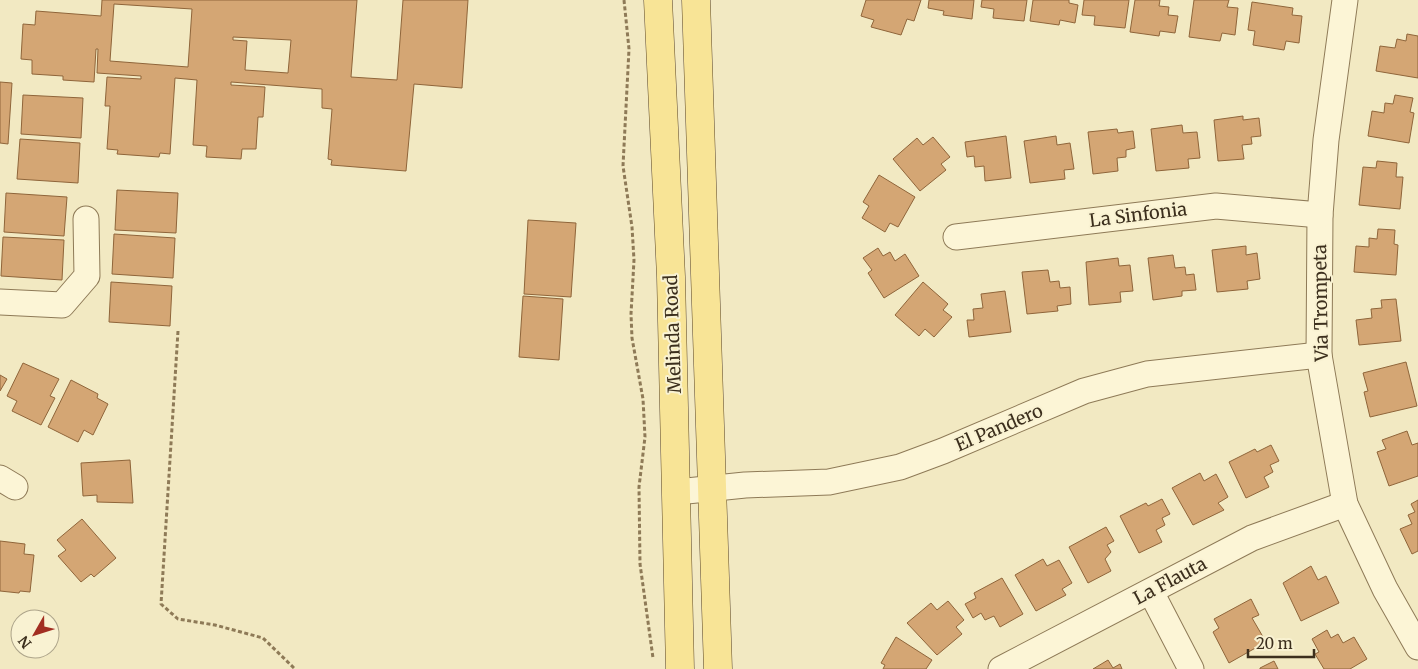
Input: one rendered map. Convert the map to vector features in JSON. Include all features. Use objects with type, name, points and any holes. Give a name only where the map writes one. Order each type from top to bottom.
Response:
[{"type":"main road","name":"Melinda Road","points":[[658,0],[671,276],[680,669]]},
{"type":"main road","name":"Melinda Road","points":[[696,0],[714,488],[718,669]]},
{"type":"street","name":"Via Trompeta","points":[[1345,0],[1326,140],[1320,215],[1320,355],[1345,504],[1385,589],[1418,647]]},
{"type":"street","name":"La Sinfonia","points":[[956,237],[1216,206],[1320,215]]},
{"type":"street","points":[[0,302],[62,305],[86,276],[86,219]]},
{"type":"street","name":"El Pandero","points":[[677,492],[714,488],[830,482],[900,467],[943,452],[1084,391],[1147,374],[1320,355]]},
{"type":"street","name":"La Flauta","points":[[1001,669],[1252,538],[1345,504]]},
{"type":"street","points":[[1151,592],[1191,669]]},
{"type":"path","points":[[624,0],[629,49],[623,166],[633,252],[632,338],[643,399],[645,437],[638,487],[639,554],[653,661]]},
{"type":"path","points":[[178,331],[161,604],[178,619],[216,625],[263,638],[295,669]]},
{"type":"building","points":[[102,0],[357,0],[351,77],[397,80],[403,0],[468,0],[462,88],[414,84],[406,171],[331,165],[332,160],[328,159],[332,109],[322,108],[322,89],[231,82],[231,85],[265,87],[263,117],[258,117],[256,149],[242,149],[241,159],[206,157],[207,146],[193,145],[197,80],[175,78],[170,154],[160,153],[159,157],[117,154],[118,150],[107,149],[110,106],[105,106],[107,77],[141,79],[141,76],[97,73],[98,49],[96,49],[94,82],[63,80],[63,76],[32,74],[32,60],[21,59],[23,24],[35,25],[36,11],[101,16]],"holes":[[[114,4],[192,9],[188,67],[110,61]],[[233,37],[291,40],[288,73],[245,70],[247,41],[233,40]]]},
{"type":"building","points":[[866,0],[921,0],[914,21],[907,19],[901,35],[871,27],[874,20],[861,16]]},
{"type":"building","points":[[929,0],[974,0],[972,19],[943,15],[944,11],[928,8]]},
{"type":"building","points":[[982,0],[1027,0],[1024,21],[993,18],[994,9],[981,7]]},
{"type":"building","points":[[1033,0],[1069,0],[1069,3],[1078,5],[1075,23],[1060,20],[1059,25],[1030,21]]},
{"type":"building","points":[[1084,0],[1129,0],[1125,28],[1094,25],[1095,16],[1082,15]]},
{"type":"building","points":[[1135,0],[1160,0],[1159,6],[1169,7],[1168,15],[1178,16],[1175,33],[1160,31],[1159,36],[1130,32]]},
{"type":"building","points":[[1194,0],[1229,0],[1227,7],[1238,8],[1235,35],[1222,33],[1220,41],[1189,37]]},
{"type":"building","points":[[1252,2],[1293,8],[1292,15],[1302,16],[1299,43],[1286,41],[1284,50],[1253,45],[1255,31],[1248,30]]},
{"type":"building","points":[[1407,34],[1418,36],[1418,78],[1376,71],[1380,46],[1395,48],[1397,39],[1406,41]]},
{"type":"building","points":[[0,82],[12,83],[8,144],[0,143]]},
{"type":"building","points":[[23,95],[83,98],[81,138],[21,134]]},
{"type":"building","points":[[1395,95],[1413,98],[1410,112],[1414,113],[1409,143],[1368,136],[1372,111],[1384,113],[1385,103],[1393,104]]},
{"type":"building","points":[[1243,116],[1243,120],[1259,118],[1261,136],[1251,137],[1252,144],[1242,145],[1244,159],[1218,161],[1214,120]]},
{"type":"building","points":[[1182,125],[1183,133],[1197,132],[1200,158],[1188,159],[1189,168],[1156,171],[1151,129]]},
{"type":"building","points":[[1117,129],[1118,133],[1133,131],[1135,148],[1126,150],[1126,157],[1117,158],[1118,171],[1093,174],[1088,132]]},
{"type":"building","points":[[1006,136],[1011,178],[985,181],[984,166],[975,167],[974,156],[967,157],[965,142]]},
{"type":"building","points":[[1056,136],[1057,145],[1070,143],[1074,169],[1064,170],[1065,179],[1030,183],[1024,141]]},
{"type":"building","points":[[933,137],[950,157],[941,164],[946,170],[920,191],[893,159],[917,138],[923,145]]},
{"type":"building","points":[[20,139],[80,143],[78,183],[17,179]]},
{"type":"building","points":[[1377,161],[1397,163],[1396,177],[1403,177],[1400,209],[1359,205],[1363,167],[1376,168]]},
{"type":"building","points":[[879,175],[915,197],[898,227],[890,223],[885,232],[862,218],[869,206],[863,202]]},
{"type":"building","points":[[117,190],[178,193],[176,233],[115,230]]},
{"type":"building","points":[[6,193],[67,197],[64,236],[4,232]]},
{"type":"building","points":[[528,220],[576,223],[571,297],[524,294]]},
{"type":"building","points":[[1378,229],[1395,230],[1394,244],[1398,245],[1396,275],[1354,272],[1356,246],[1369,247],[1369,238],[1377,239]]},
{"type":"building","points":[[114,234],[175,238],[173,278],[112,274]]},
{"type":"building","points":[[3,237],[64,240],[62,280],[1,276]]},
{"type":"building","points":[[1246,246],[1246,255],[1257,253],[1260,279],[1247,281],[1248,289],[1217,292],[1212,250]]},
{"type":"building","points":[[878,248],[883,256],[890,252],[895,261],[905,254],[919,276],[884,298],[868,273],[872,270],[863,258]]},
{"type":"building","points":[[1173,255],[1175,268],[1185,267],[1186,275],[1194,274],[1196,290],[1182,291],[1182,296],[1153,300],[1148,258]]},
{"type":"building","points":[[1118,258],[1119,266],[1130,265],[1133,291],[1120,292],[1121,302],[1089,305],[1086,262]]},
{"type":"building","points":[[1048,270],[1050,282],[1059,281],[1060,288],[1070,287],[1071,304],[1057,306],[1058,311],[1027,314],[1022,272]]},
{"type":"building","points":[[111,282],[172,286],[170,326],[109,322]]},
{"type":"building","points":[[923,282],[948,304],[943,310],[952,317],[934,337],[925,329],[919,336],[895,315]]},
{"type":"building","points":[[1005,291],[1011,332],[969,337],[967,320],[974,320],[973,309],[983,308],[981,294]]},
{"type":"building","points":[[523,296],[563,299],[559,360],[519,357]]},
{"type":"building","points":[[1396,299],[1401,341],[1359,345],[1356,320],[1372,318],[1371,309],[1382,308],[1381,300]]},
{"type":"building","points":[[1406,362],[1417,406],[1370,417],[1364,392],[1368,391],[1363,373]]},
{"type":"building","points":[[23,363],[59,379],[50,396],[55,398],[41,425],[12,411],[17,401],[7,396]]},
{"type":"building","points":[[0,375],[7,379],[0,391]]},
{"type":"building","points":[[71,380],[98,394],[97,398],[108,404],[93,435],[84,430],[78,442],[48,427]]},
{"type":"building","points":[[1407,431],[1412,445],[1418,443],[1418,476],[1389,486],[1377,452],[1386,449],[1382,440]]},
{"type":"building","points":[[1271,445],[1279,461],[1270,465],[1273,472],[1264,477],[1269,487],[1246,498],[1229,462],[1255,449],[1257,452]]},
{"type":"building","points":[[130,460],[133,503],[97,502],[97,495],[83,496],[81,463]]},
{"type":"building","points":[[1200,473],[1204,481],[1216,474],[1228,497],[1218,503],[1224,510],[1193,525],[1172,488]]},
{"type":"building","points":[[1162,499],[1170,514],[1162,518],[1165,525],[1156,530],[1162,542],[1139,553],[1120,516],[1146,503],[1148,506]]},
{"type":"building","points":[[1418,500],[1418,551],[1412,554],[1400,529],[1412,524],[1408,515],[1415,512],[1411,504]]},
{"type":"building","points":[[82,519],[116,558],[94,577],[91,574],[81,582],[58,556],[66,550],[57,540]]},
{"type":"building","points":[[1106,527],[1114,541],[1107,545],[1111,552],[1105,559],[1111,571],[1088,583],[1069,547]]},
{"type":"building","points":[[0,541],[25,544],[24,554],[34,555],[30,592],[0,591]]},
{"type":"building","points":[[1043,559],[1047,566],[1059,560],[1072,583],[1062,589],[1066,595],[1036,611],[1015,575]]},
{"type":"building","points":[[1311,566],[1318,580],[1326,576],[1339,603],[1301,621],[1283,583]]},
{"type":"building","points":[[1002,578],[1023,614],[1000,627],[994,616],[985,620],[981,613],[973,618],[965,604],[976,598],[974,593]]},
{"type":"building","points":[[1251,599],[1259,615],[1252,618],[1266,642],[1229,663],[1213,632],[1219,628],[1214,619]]},
{"type":"building","points":[[948,601],[964,620],[956,627],[962,634],[937,655],[907,623],[931,603],[937,610]]},
{"type":"building","points":[[1327,630],[1331,638],[1338,634],[1343,643],[1354,637],[1367,659],[1350,669],[1324,669],[1315,654],[1319,652],[1312,639]]},
{"type":"building","points":[[896,637],[932,660],[926,669],[883,669],[885,665],[881,663]]},
{"type":"building","points":[[1108,660],[1113,668],[1120,664],[1122,669],[1093,669]]},
{"type":"building","points":[[1274,661],[1278,669],[1260,669],[1260,668]]}]
